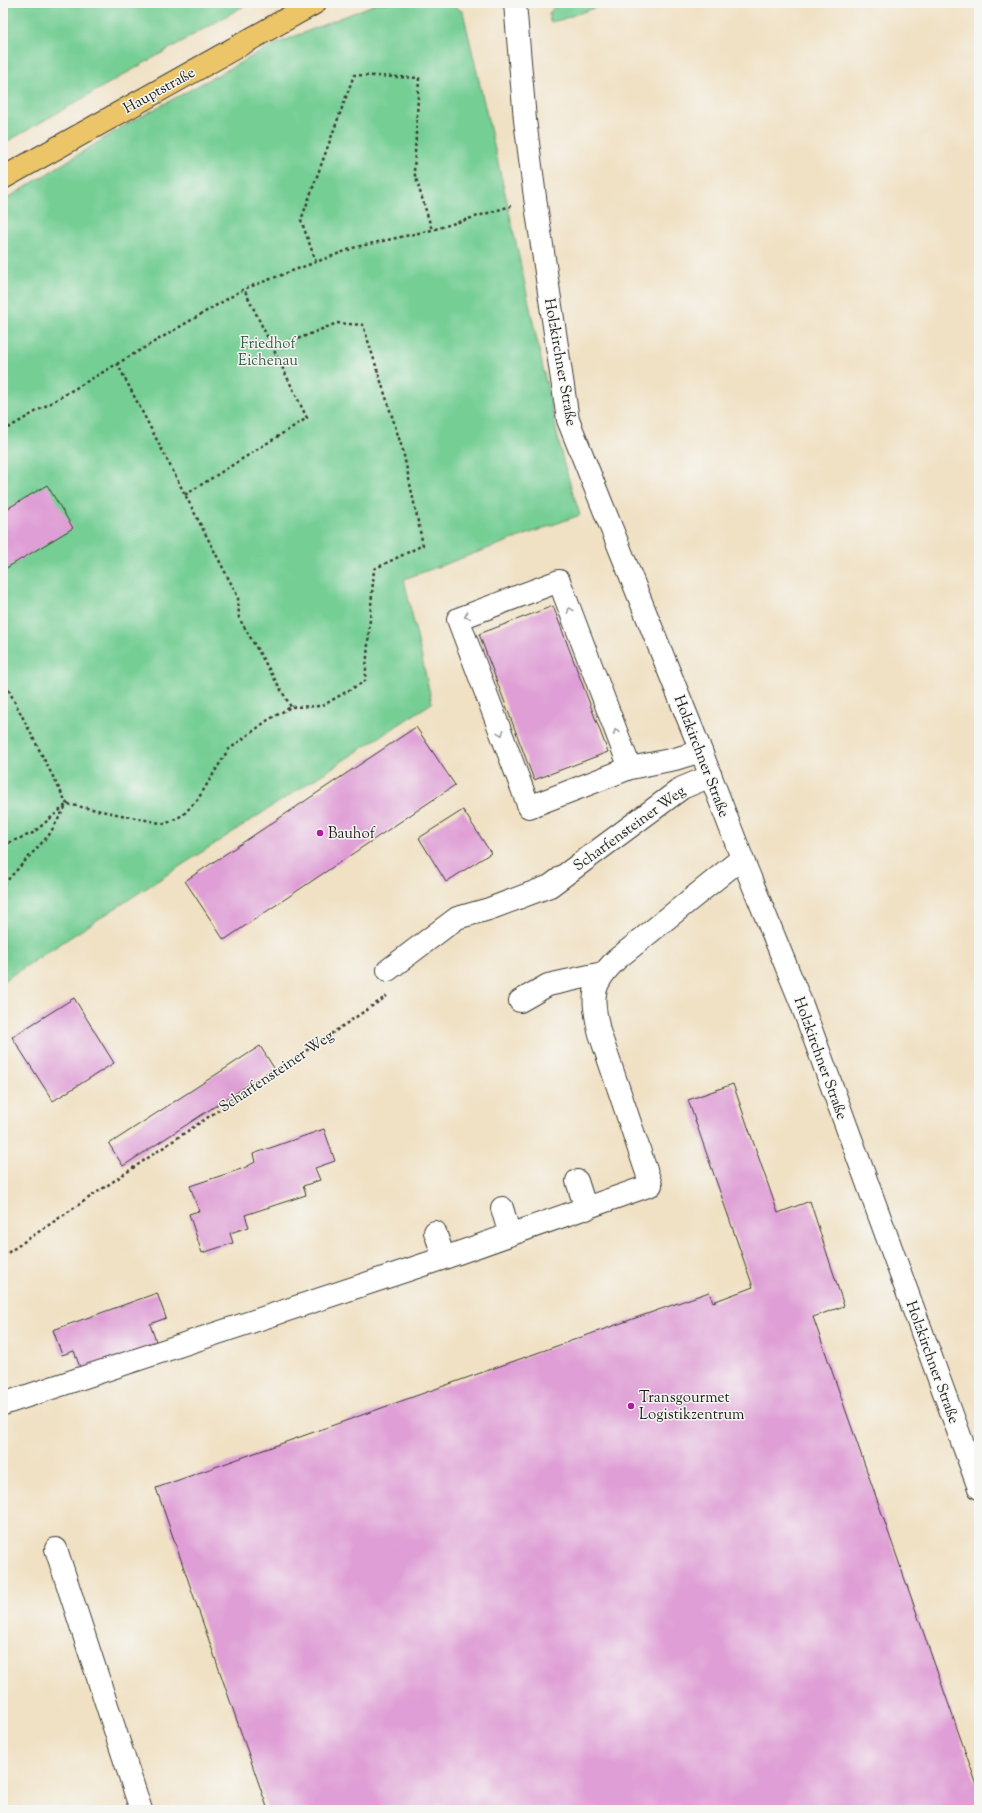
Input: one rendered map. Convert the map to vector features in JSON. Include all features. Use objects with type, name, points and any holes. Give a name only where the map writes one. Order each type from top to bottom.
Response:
[{"type":"main road","name":"Hauptstraße","points":[[3,178],[315,3]]},
{"type":"street","name":"Holzkirchner Straße","points":[[515,3],[525,120],[568,420],[802,1005],[979,1488]]},
{"type":"street","points":[[630,768],[559,581],[458,619],[529,807],[630,768],[675,759],[701,751]]},
{"type":"street","name":"Scharfensteiner Weg","points":[[388,970],[457,918],[489,909],[550,886],[682,788],[710,776]]},
{"type":"street","points":[[3,1404],[444,1258],[651,1185],[599,1031],[595,1009],[595,990],[603,973],[617,959],[742,858]]},
{"type":"street","points":[[520,1001],[548,985],[603,973]]},
{"type":"street","points":[[577,1181],[586,1209]]},
{"type":"street","points":[[502,1208],[510,1235]]},
{"type":"street","points":[[436,1232],[444,1258]]},
{"type":"street","points":[[56,1549],[141,1810]]},
{"type":"path","points":[[316,262],[301,220],[354,75],[419,78],[414,172],[432,230]]},
{"type":"path","points":[[3,431],[244,289],[356,247],[432,230],[508,206],[536,205]]},
{"type":"path","points":[[185,495],[307,418],[244,289]]},
{"type":"path","points":[[67,804],[165,824],[182,815],[198,799],[228,750],[268,720],[291,707],[322,706],[365,681],[374,569],[423,545],[403,451],[363,325],[337,323],[273,349]]},
{"type":"path","points":[[117,364],[238,597],[239,618],[291,707]]},
{"type":"path","points":[[3,679],[67,804]]},
{"type":"path","points":[[3,845],[33,833],[67,804]]},
{"type":"path","points":[[3,884],[49,835],[67,804]]},
{"type":"path","name":"Scharfensteiner Weg","points":[[3,1256],[392,992]]},
{"type":"green space","points":[[3,3],[249,3],[3,144]]},
{"type":"green space","name":"Friedhof Eichenau","points":[[378,3],[450,3],[463,12],[508,206],[563,461],[580,515],[404,579],[432,703],[3,981],[3,201],[127,124],[273,45]]},
{"type":"green space","points":[[557,3],[608,3],[560,20],[550,22],[549,14]]},
{"type":"building","points":[[47,485],[73,528],[3,570],[3,507],[5,510]]},
{"type":"building","points":[[553,606],[608,752],[534,780],[479,634]]},
{"type":"building","name":"Bauhof","points":[[416,727],[455,785],[224,940],[185,881]]},
{"type":"building","points":[[463,810],[491,853],[446,882],[419,838]]},
{"type":"building","points":[[74,998],[114,1063],[53,1101],[12,1037]]},
{"type":"building","points":[[260,1046],[274,1068],[123,1166],[109,1144]]},
{"type":"building","name":"Transgourmet Logistikzentrum","points":[[733,1084],[778,1213],[810,1201],[844,1306],[813,1317],[979,1791],[979,1810],[268,1810],[156,1488],[709,1292],[713,1302],[753,1287],[688,1100]]},
{"type":"building","points":[[324,1129],[335,1161],[315,1168],[320,1180],[303,1186],[306,1195],[245,1215],[249,1227],[230,1233],[233,1243],[202,1253],[189,1214],[199,1211],[190,1186],[244,1168],[255,1162],[253,1154]]},
{"type":"building","points":[[157,1293],[166,1318],[150,1324],[158,1347],[82,1373],[74,1351],[62,1355],[53,1330]]},
{"type":"place","name":"Bauhof","points":[[320,833]]},
{"type":"place","name":"Transgourmet Logistikzentrum","points":[[631,1406]]}]
